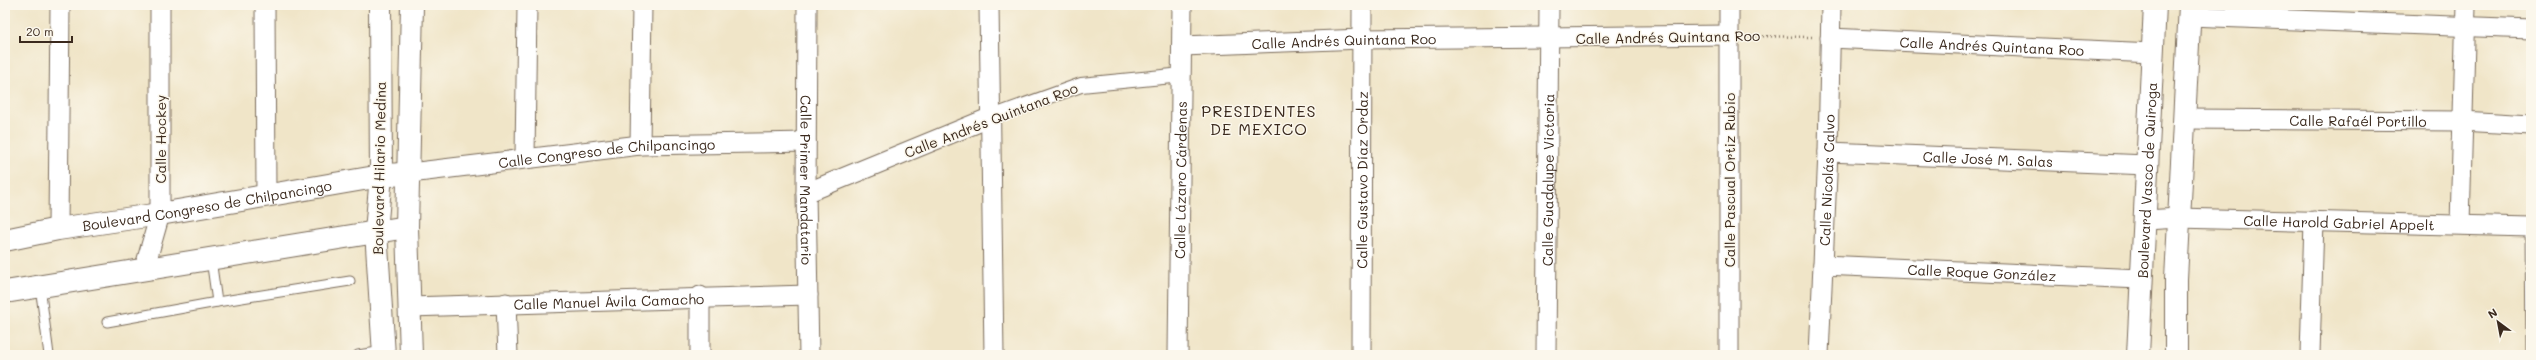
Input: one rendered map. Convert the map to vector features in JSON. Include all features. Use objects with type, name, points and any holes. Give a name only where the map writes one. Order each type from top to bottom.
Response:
[{"type":"street","points":[[58,228],[60,5]]},
{"type":"street","name":"Calle Hockey","points":[[144,270],[160,214],[160,5]]},
{"type":"street","points":[[265,5],[266,196]]},
{"type":"street","name":"Boulevard Hilario Medina","points":[[380,5],[381,176],[376,231],[384,353]]},
{"type":"street","name":"Boulevard Hilario Medina","points":[[411,355],[407,227],[410,174],[412,5]]},
{"type":"street","points":[[525,157],[527,5]]},
{"type":"street","points":[[640,145],[642,5]]},
{"type":"street","name":"Calle Primer Mandatario","points":[[806,5],[806,192],[809,355]]},
{"type":"street","points":[[989,5],[989,118],[994,355]]},
{"type":"street","name":"Calle Lázaro Cárdenas","points":[[1178,355],[1183,75],[1182,5]]},
{"type":"street","name":"Calle Gustavo Díaz Ordaz","points":[[1362,5],[1362,355]]},
{"type":"street","name":"Calle Guadalupe Victoria","points":[[1546,355],[1549,5]]},
{"type":"street","name":"Calle Pascual Ortiz Rubio","points":[[1729,5],[1729,355]]},
{"type":"street","name":"Calle Nicolás Calvo","points":[[1819,355],[1828,152],[1831,5]]},
{"type":"street","name":"Boulevard Vasco de Quiroga","points":[[2138,355],[2140,279],[2146,220],[2147,165],[2155,5]]},
{"type":"street","points":[[2460,224],[2466,5]]},
{"type":"street","points":[[2176,355],[2178,218],[2185,119],[2189,11],[2465,27],[2531,29]]},
{"type":"street","name":"Calle Andrés Quintana Roo","points":[[1183,46],[1362,39],[1549,39],[1729,35]]},
{"type":"street","name":"Calle Andrés Quintana Roo","points":[[1830,38],[2153,53]]},
{"type":"street","name":"Calle Andrés Quintana Roo","points":[[806,192],[989,118],[1082,85],[1183,75]]},
{"type":"street","name":"Calle Rafaél Portillo","points":[[2185,119],[2462,121],[2531,125]]},
{"type":"street","name":"Calle Congreso de Chilpancingo","points":[[410,174],[525,157],[640,145],[806,142]]},
{"type":"street","name":"Calle José M. Salas","points":[[1828,152],[2147,165]]},
{"type":"street","name":"Boulevard Congreso de Chilpancingo","points":[[5,240],[58,228],[160,214],[381,176],[410,174]]},
{"type":"street","name":"Calle Harold Gabriel Appelt","points":[[2146,220],[2178,218],[2531,227]]},
{"type":"street","points":[[2310,355],[2314,221]]},
{"type":"street","points":[[5,292],[407,227]]},
{"type":"street","name":"Calle Roque González","points":[[1823,265],[2140,279]]},
{"type":"street","name":"Calle Manuel Ávila Camacho","points":[[410,307],[700,296],[808,295]]},
{"type":"street","points":[[700,296],[700,355]]},
{"type":"street","points":[[506,303],[508,355]]},
{"type":"lane","points":[[2531,227],[2531,355]]},
{"type":"lane","points":[[211,259],[217,302]]},
{"type":"lane","points":[[107,322],[217,302],[350,281]]},
{"type":"lane","points":[[40,286],[49,355]]},
{"type":"lane","points":[[358,355],[384,353]]},
{"type":"path","name":"Calle Andrés Quintana Roo","points":[[1729,35],[1830,38]]},
{"type":"district","name":"PRESIDENTES DE MEXICO","points":[[1259,119]]}]
